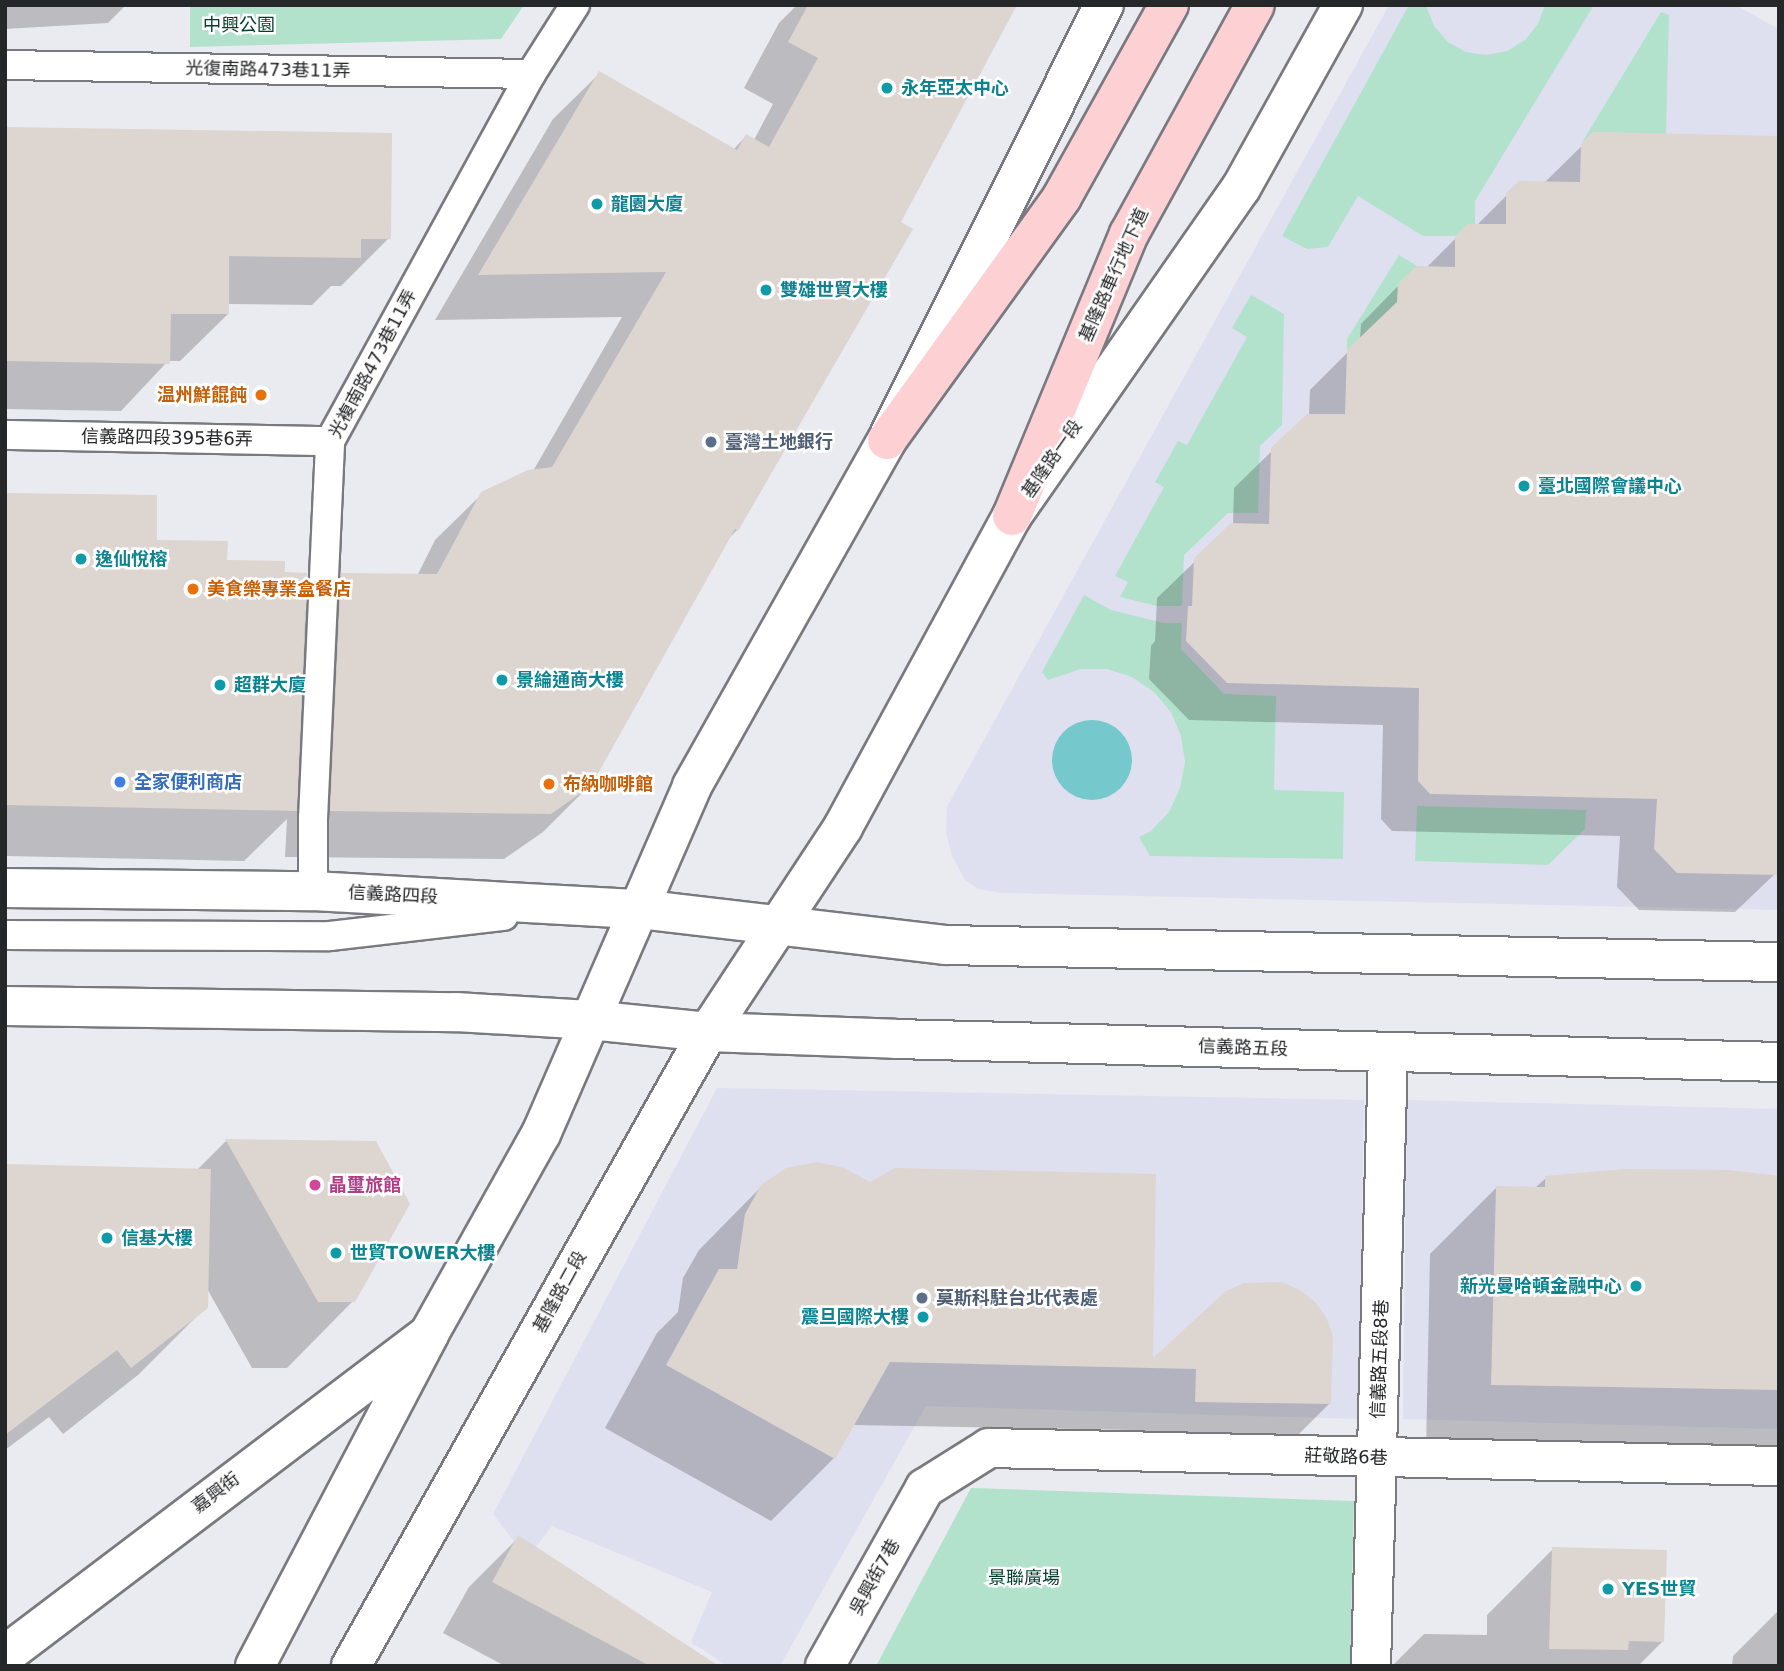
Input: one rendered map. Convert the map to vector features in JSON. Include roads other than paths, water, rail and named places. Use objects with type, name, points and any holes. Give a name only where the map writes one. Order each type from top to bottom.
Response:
[{"type":"main road","points":[[255,1666],[429,1334],[541,1134],[692,786],[887,440],[1104,5]]},
{"type":"main road","points":[[887,440],[1062,197],[1169,5]]},
{"type":"main road","name":"基隆路車行地下道","points":[[1012,516],[1129,234],[1255,5]]},
{"type":"main road","name":"基隆路一段","points":[[779,924],[843,827],[1012,516],[1241,188],[1343,5]]},
{"type":"main road","name":"信義路四段","points":[[5,888],[313,891],[640,909],[779,924]]},
{"type":"main road","points":[[779,924],[945,945],[1779,962]]},
{"type":"main road","name":"基隆路二段","points":[[351,1666],[708,1032],[779,924]]},
{"type":"main road","points":[[5,1006],[375,1010],[590,1020],[708,1032]]},
{"type":"main road","name":"信義路五段","points":[[708,1032],[1779,1062]]},
{"type":"main road","name":"信義路五段8巷","points":[[1371,1666],[1388,1052]]},
{"type":"main road","name":"嘉興街","points":[[5,1655],[429,1334]]},
{"type":"main road","name":"莊敬路6巷","points":[[925,1488],[989,1448],[1779,1466]]},
{"type":"main road","name":"吳興街7巷","points":[[825,1666],[925,1488]]},
{"type":"lane","name":"光複南路473巷11弄","points":[[313,891],[313,819],[330,441],[531,74],[575,5]]},
{"type":"lane","name":"光復南路473巷11弄","points":[[5,65],[531,74]]},
{"type":"lane","name":"信義路四段395巷6弄","points":[[5,435],[330,441]]},
{"type":"lane","points":[[5,935],[330,936],[488,916],[640,909]]},
{"type":"water","points":[[1084,720],[1100,720],[1121,731],[1132,752],[1132,768],[1121,789],[1100,800],[1084,800],[1070,794],[1058,782],[1052,768],[1052,752],[1058,738],[1070,726]]},
{"type":"place","name":"永年亞太中心","points":[[887,88]]},
{"type":"place","name":"龍園大廈","points":[[597,204]]},
{"type":"place","name":"雙雄世貿大樓","points":[[766,290]]},
{"type":"place","name":"温州鮮餛飩","points":[[261,395]]},
{"type":"place","name":"臺灣土地銀行","points":[[711,442]]},
{"type":"place","name":"臺北國際會議中心","points":[[1524,486]]},
{"type":"place","name":"逸仙悅榕","points":[[81,559]]},
{"type":"place","name":"美食樂專業盒餐店","points":[[193,589]]},
{"type":"place","name":"景綸通商大樓","points":[[502,680]]},
{"type":"place","name":"超群大廈","points":[[220,685]]},
{"type":"place","name":"全家便利商店","points":[[120,782]]},
{"type":"place","name":"布納咖啡館","points":[[549,784]]},
{"type":"place","name":"晶璽旅館","points":[[315,1185]]},
{"type":"place","name":"信基大樓","points":[[107,1238]]},
{"type":"place","name":"世貿TOWER大樓","points":[[336,1253]]},
{"type":"place","name":"新光曼哈頓金融中心","points":[[1636,1286]]},
{"type":"place","name":"莫斯科駐台北代表處","points":[[922,1298]]},
{"type":"place","name":"震旦國際大樓","points":[[923,1317]]},
{"type":"place","name":"YES世貿","points":[[1608,1589]]},
{"type":"park label","name":"中興公園","points":[[239,25]]},
{"type":"park label","name":"景聯廣場","points":[[1024,1578]]}]
